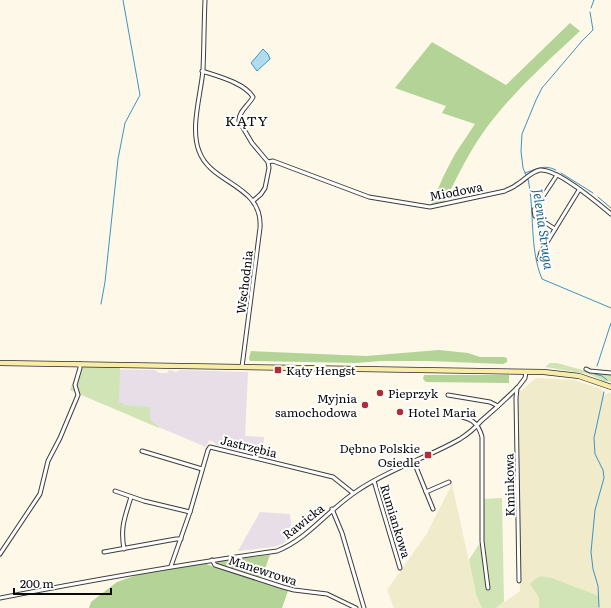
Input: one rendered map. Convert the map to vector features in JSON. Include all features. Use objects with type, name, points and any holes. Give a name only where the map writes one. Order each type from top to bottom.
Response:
[{"type":"main road","points":[[0,363],[544,372],[568,374],[592,380],[611,387]]},
{"type":"street","points":[[202,71],[229,80],[243,88],[253,97],[238,118],[252,143],[268,162],[269,168],[265,188],[253,201],[248,195],[207,165],[200,155],[196,143],[202,71],[205,0]]},
{"type":"street","name":"Miodowa","points":[[268,162],[273,161],[369,197],[430,207],[505,191],[516,186],[531,174],[539,170],[546,170],[557,175],[611,214]]},
{"type":"street","points":[[555,229],[535,216],[534,210],[557,175]]},
{"type":"street","points":[[539,259],[541,252],[579,190]]},
{"type":"street","name":"Wschodnia","points":[[242,367],[260,226],[260,217],[253,201]]},
{"type":"street","points":[[0,554],[40,494],[48,461],[60,438],[78,395],[75,385],[80,364]]},
{"type":"street","points":[[586,369],[590,371],[611,372]]},
{"type":"street","name":"Rawicka","points":[[0,598],[34,590],[171,566],[282,549],[296,540],[353,493],[466,435],[517,388],[524,380],[526,372]]},
{"type":"street","name":"Kminkowa","points":[[517,388],[519,582]]},
{"type":"street","points":[[448,395],[490,402],[498,406]]},
{"type":"street","points":[[450,414],[469,418],[480,430],[482,443],[482,541],[488,588]]},
{"type":"street","name":"Jastrzębia","points":[[171,566],[190,512],[208,450],[212,446],[333,477],[353,493]]},
{"type":"street","points":[[142,450],[202,468]]},
{"type":"street","points":[[416,466],[433,509]]},
{"type":"street","name":"Rumiankowa","points":[[374,481],[400,568]]},
{"type":"street","points":[[426,492],[449,482]]},
{"type":"street","points":[[114,490],[131,497],[190,512]]},
{"type":"street","points":[[124,549],[122,536],[123,527],[131,497]]},
{"type":"street","points":[[332,509],[342,533],[364,608]]},
{"type":"street","points":[[104,552],[181,539]]},
{"type":"street","name":"Manewrowa","points":[[212,560],[215,565],[232,569],[283,588],[329,595],[356,608]]},
{"type":"shaded area","points":[[82,369],[155,370],[159,373],[167,373],[169,370],[176,372],[180,370],[248,372],[245,436],[264,437],[263,456],[216,445],[214,442],[209,440],[206,447],[70,390],[77,372]]},
{"type":"shaded area","points":[[536,378],[574,380],[601,389],[604,392],[604,396],[609,392],[611,394],[611,608],[599,608],[599,596],[552,578],[542,576],[534,591],[539,598],[539,608],[496,608],[520,591],[518,389],[521,391]]},
{"type":"shaded area","points":[[452,484],[476,594],[482,608],[394,608],[387,590],[426,535]]},
{"type":"shaded area","points":[[260,512],[290,514],[292,533],[294,537],[273,547],[238,551]]},
{"type":"green space","points":[[570,23],[580,31],[508,101],[474,146],[443,204],[431,205],[455,154],[475,124],[442,113],[446,106],[395,88],[432,42],[506,85]]},
{"type":"green space","points":[[439,350],[468,353],[480,357],[504,357],[507,358],[507,362],[503,364],[428,361],[380,361],[356,363],[250,361],[249,358],[251,351],[366,356]]},
{"type":"green space","points":[[550,363],[557,363],[597,374],[611,374],[611,382],[604,381],[588,374],[545,367]]},
{"type":"green space","points":[[84,367],[120,368],[119,403],[123,403],[123,405],[150,407],[150,418],[159,426],[159,428],[70,390],[77,372]]},
{"type":"green space","points":[[424,375],[509,375],[509,383],[426,382],[423,379]]},
{"type":"green space","points":[[502,498],[504,601],[496,608],[482,608],[476,594],[469,560],[481,541],[483,499]]},
{"type":"green space","points":[[270,555],[262,577],[257,577],[217,564],[217,561]]},
{"type":"green space","points":[[205,563],[239,573],[288,591],[282,608],[89,608],[91,602],[117,582],[137,575]]},
{"type":"green space","points":[[542,576],[552,578],[599,596],[599,608],[539,608],[539,598],[530,584],[535,579]]},
{"type":"water","points":[[263,49],[268,54],[270,59],[257,71],[251,63]]},
{"type":"waterway","points":[[101,304],[105,282],[118,159],[125,123],[140,95],[123,0]]},
{"type":"waterway","name":"Jelenia Struga","points":[[591,8],[594,0]]},
{"type":"waterway","name":"Jelenia Struga","points":[[526,175],[523,168],[521,151],[522,134],[542,88],[593,30],[590,12]]},
{"type":"waterway","points":[[525,173],[544,167],[556,170]]},
{"type":"waterway","points":[[561,173],[593,193]]},
{"type":"waterway","name":"Jelenia Struga","points":[[528,179],[535,255],[542,279],[611,308]]},
{"type":"waterway","points":[[598,197],[611,208]]},
{"type":"waterway","name":"Jelenia Struga","points":[[597,366],[611,323]]},
{"type":"waterway","name":"Jelenia Struga","points":[[595,374],[602,376],[607,380]]},
{"type":"waterway","name":"Jelenia Struga","points":[[599,607],[598,586],[593,569],[591,552],[595,510],[604,478],[603,470],[595,454],[594,438],[604,392]]},
{"type":"place","name":"Kąty Hengst","points":[[278,370]]},
{"type":"place","name":"Pieprzyk","points":[[380,393]]},
{"type":"place","name":"Myjnia samochodowa","points":[[365,405]]},
{"type":"place","name":"Hotel Maria","points":[[400,412]]},
{"type":"place","name":"Dębno Polskie Osiedle","points":[[428,455]]},
{"type":"district","name":"KĄTY","points":[[247,120]]}]
